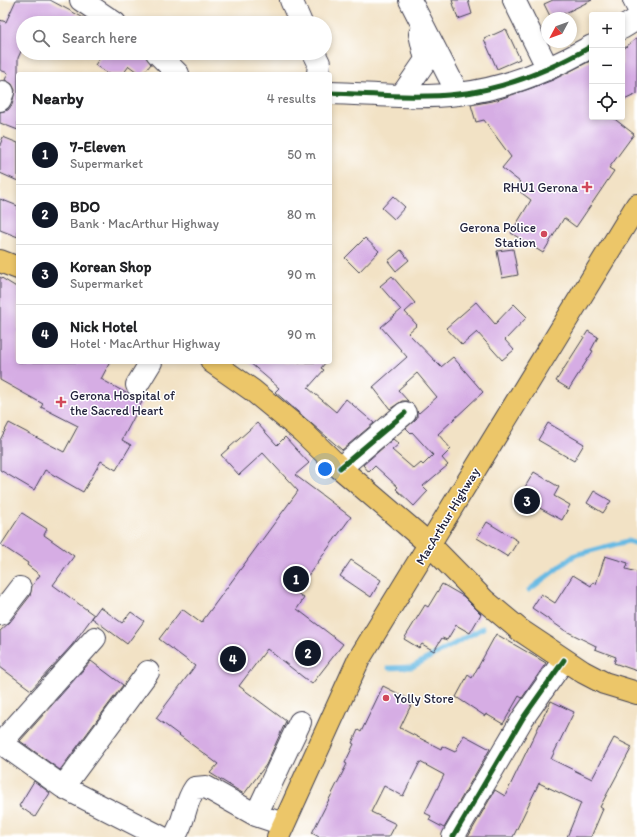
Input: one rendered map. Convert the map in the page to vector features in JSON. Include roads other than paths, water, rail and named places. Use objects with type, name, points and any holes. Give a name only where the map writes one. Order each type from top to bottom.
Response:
[{"type":"main road","name":"MacArthur Highway","points":[[280,830],[359,659],[637,205]]},
{"type":"main road","points":[[0,261],[16,267]]},
{"type":"main road","points":[[215,364],[252,390],[303,432],[340,468],[429,544],[484,600],[520,630],[564,660],[604,683],[637,692]]},
{"type":"street","points":[[81,0],[105,16]]},
{"type":"street","points":[[291,0],[298,16]]},
{"type":"street","points":[[514,0],[548,69]]},
{"type":"street","points":[[634,0],[637,6]]},
{"type":"street","points":[[413,6],[458,94]]},
{"type":"street","points":[[402,95],[426,60],[413,6]]},
{"type":"street","points":[[625,26],[637,19]]},
{"type":"street","points":[[332,93],[402,95],[458,94],[512,82],[548,69],[589,48]]},
{"type":"street","points":[[164,60],[176,72]]},
{"type":"street","points":[[318,60],[319,63],[318,72]]},
{"type":"street","points":[[136,385],[150,364]]},
{"type":"street","points":[[340,468],[405,413]]},
{"type":"street","points":[[0,614],[20,588]]},
{"type":"street","points":[[95,638],[1,743],[63,787],[161,837]]},
{"type":"street","points":[[453,837],[523,718],[564,660]]},
{"type":"street","points":[[63,787],[148,672]]},
{"type":"street","points":[[256,815],[300,722]]},
{"type":"street","points":[[174,837],[179,831],[189,797],[195,788],[206,787],[280,830]]},
{"type":"waterway","points":[[529,590],[575,555],[628,541],[637,544]]},
{"type":"waterway","points":[[389,668],[412,667],[483,628]]},
{"type":"place","name":"RHU1 Gerona","points":[[587,187]]},
{"type":"place","name":"Gerona Police Station","points":[[544,234]]},
{"type":"place","name":"Gerona Hospital of the Sacred Heart","points":[[61,402]]},
{"type":"place","name":"Korean Shop","points":[[527,501]]},
{"type":"place","name":"7-Eleven","points":[[296,579]]},
{"type":"place","name":"BDO","points":[[308,653]]},
{"type":"place","name":"Nick Hotel","points":[[233,659]]},
{"type":"place","name":"Yolly Store","points":[[386,698]]}]
